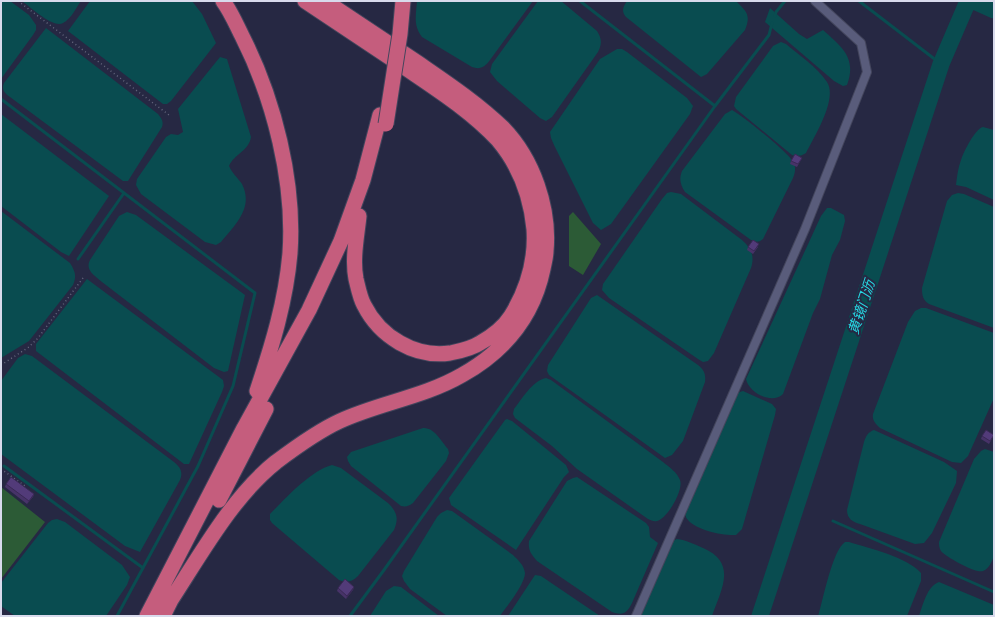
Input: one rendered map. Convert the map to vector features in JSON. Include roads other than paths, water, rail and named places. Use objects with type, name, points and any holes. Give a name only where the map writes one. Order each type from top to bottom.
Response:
[{"type":"highway","points":[[223,1],[229,9],[253,58],[271,108],[284,160],[289,206],[290,252],[284,295],[274,342],[244,428]]},
{"type":"highway","points":[[305,1],[434,87],[472,116],[498,140],[515,164],[526,190],[533,216],[535,244],[530,273],[520,298],[510,317],[494,334],[478,344],[462,351],[433,354],[412,350],[393,339],[377,324],[364,305],[356,277],[355,252],[359,216]]},
{"type":"highway","points":[[163,616],[213,535],[244,492],[274,463],[306,441],[340,421],[426,391],[460,376],[486,359],[509,339],[526,315],[540,283],[546,251],[545,218],[540,195],[525,158],[505,130],[482,109],[447,83],[325,1]]},
{"type":"highway","points":[[147,616],[244,428],[313,312],[363,180],[380,115],[393,1]]},
{"type":"highway","points":[[172,600],[200,536],[313,312],[359,216],[386,124],[400,34],[403,1]]},
{"type":"street","points":[[636,616],[805,229],[867,72],[861,43],[814,1]]},
{"type":"waterway","points":[[580,1],[715,106]]},
{"type":"waterway","points":[[775,16],[776,12],[785,1]]},
{"type":"waterway","points":[[859,1],[941,64]]},
{"type":"waterway","name":"黄镜门沥","points":[[760,616],[941,64],[968,1]]},
{"type":"waterway","points":[[974,1],[994,10]]},
{"type":"waterway","points":[[350,616],[715,106],[769,35],[772,23]]},
{"type":"waterway","points":[[1,99],[255,293],[233,386],[198,466],[117,616]]},
{"type":"waterway","points":[[78,259],[124,193]]},
{"type":"waterway","points":[[4,466],[143,568]]},
{"type":"waterway","points":[[833,521],[994,592]]}]
